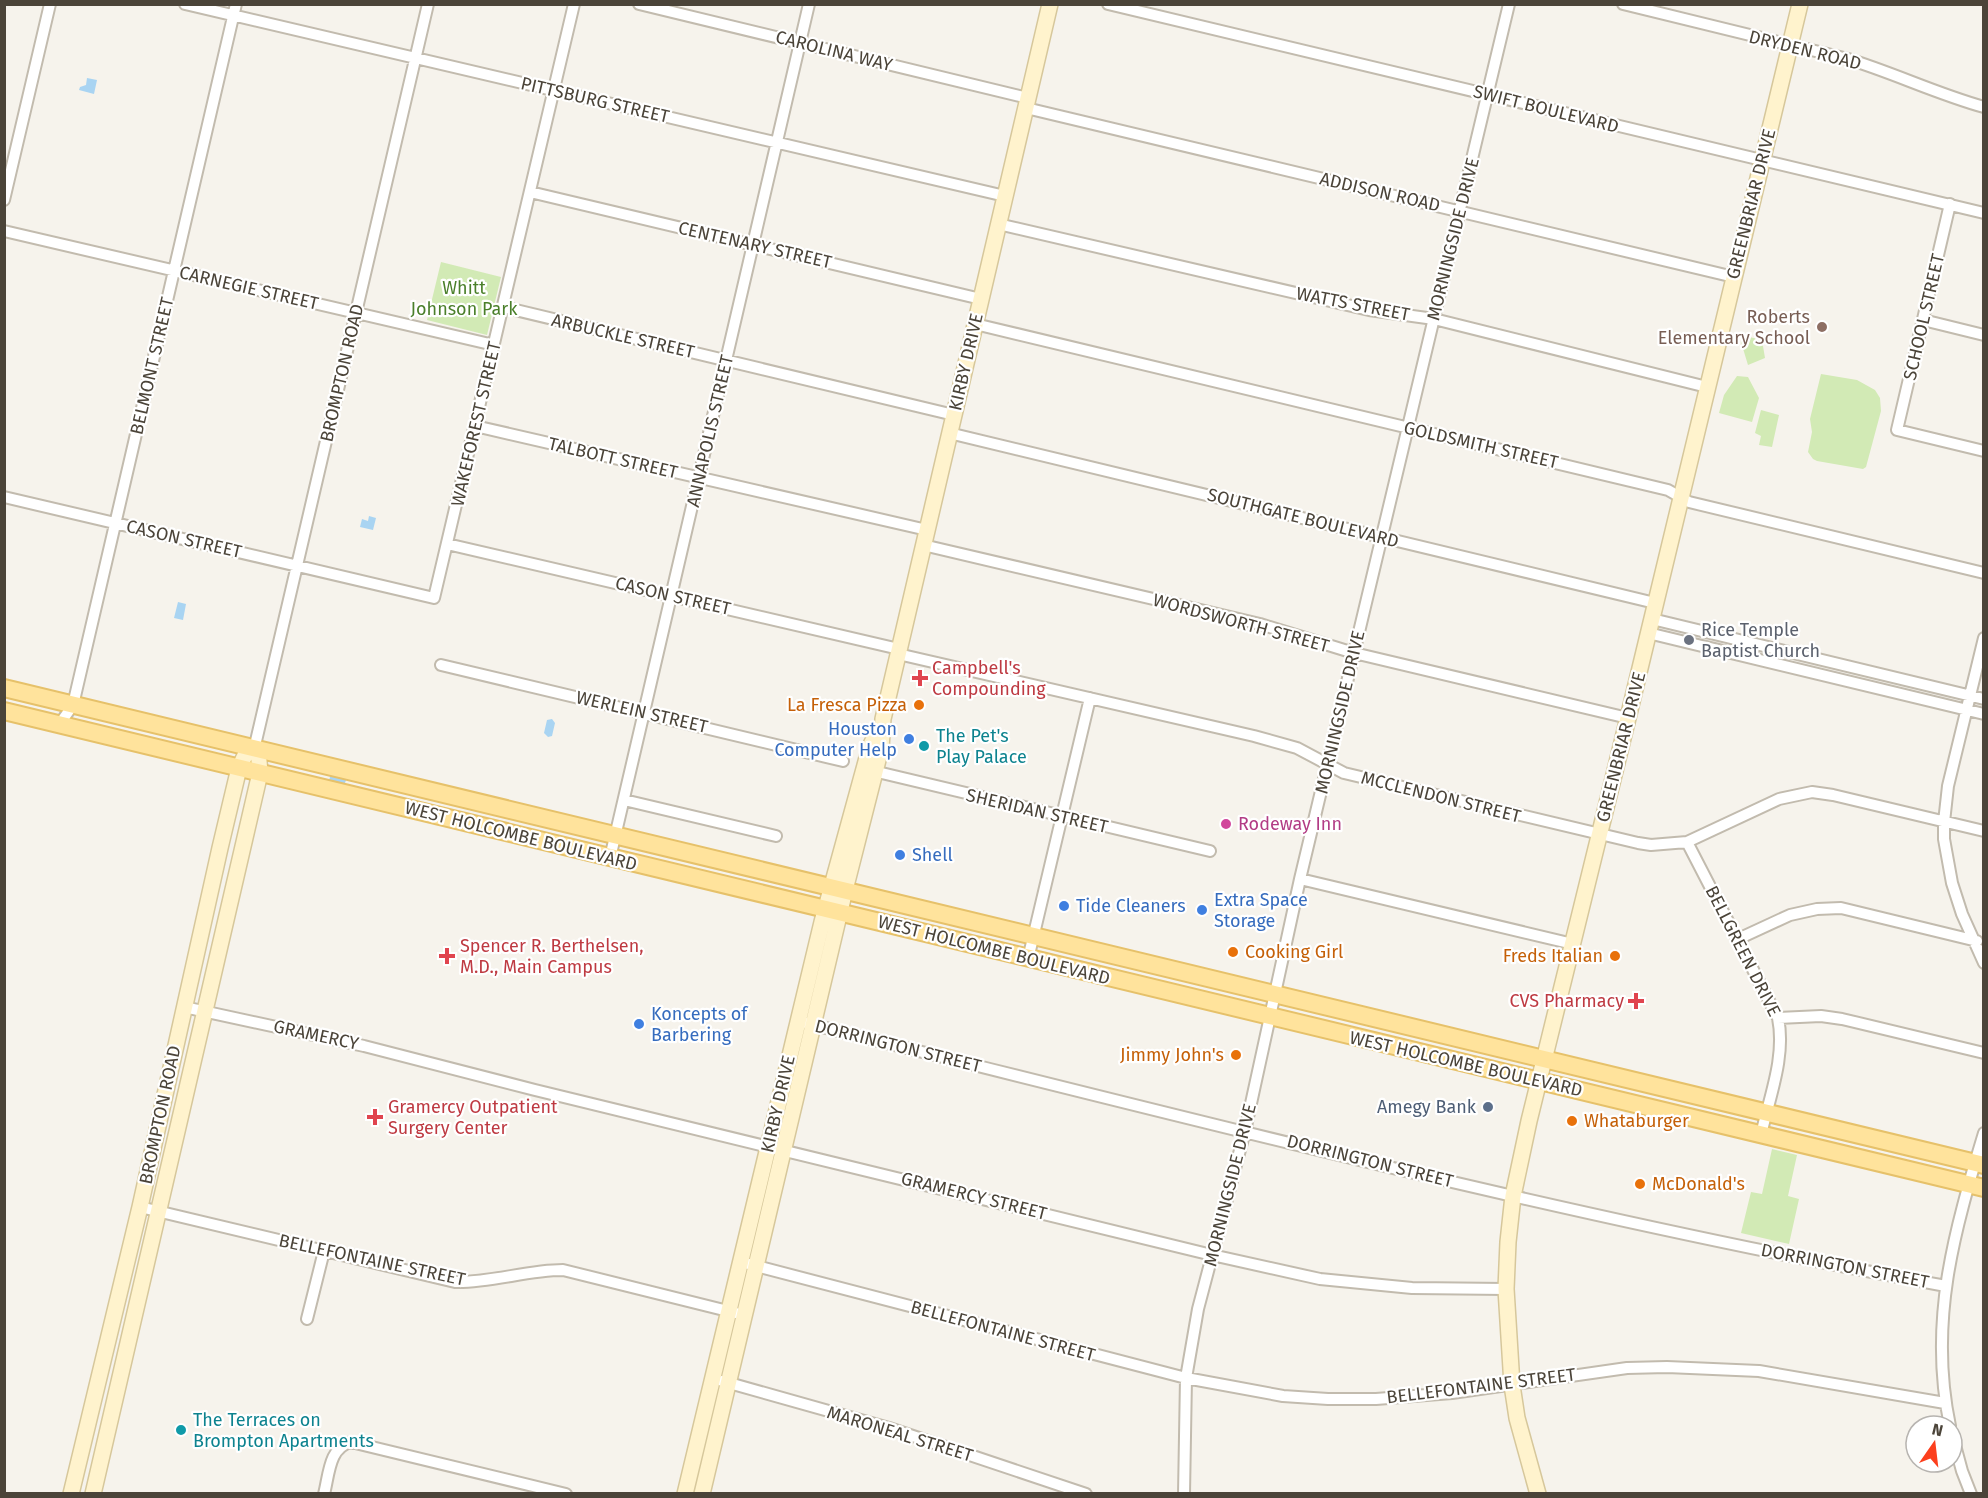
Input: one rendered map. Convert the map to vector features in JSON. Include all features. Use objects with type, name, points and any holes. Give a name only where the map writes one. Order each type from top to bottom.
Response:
[{"type":"main road","name":"KIRBY DRIVE","points":[[702,1494],[728,1383],[741,1262],[768,1146],[798,1021],[833,911],[870,770],[870,747],[883,719],[1050,4]]},
{"type":"main road","name":"GREENBRIAR DRIVE","points":[[1538,1494],[1517,1418],[1512,1385],[1506,1289],[1513,1196],[1800,4]]},
{"type":"main road","name":"WEST HOLCOMBE BOULEVARD","points":[[4,688],[255,745],[616,835],[1979,1164]]},
{"type":"main road","name":"WEST HOLCOMBE BOULEVARD","points":[[4,711],[1976,1187]]},
{"type":"main road","name":"BROMPTON ROAD","points":[[70,1494],[140,1207],[239,768],[255,745]]},
{"type":"main road","name":"BROMPTON ROAD","points":[[93,1494],[260,773],[255,745]]},
{"type":"main road","points":[[207,907],[227,913]]},
{"type":"main road","name":"KIRBY DRIVE","points":[[686,1494],[713,1379],[757,1266],[813,1025],[833,911]]},
{"type":"main road","points":[[1641,1106],[1645,1096],[1667,1098],[1673,1090]]},
{"type":"main road","points":[[91,1405],[112,1409]]},
{"type":"street","points":[[4,200],[50,4]]},
{"type":"street","name":"PITTSBURG STREET","points":[[185,4],[1005,196]]},
{"type":"street","name":"BELMONT STREET","points":[[59,724],[73,705],[236,4]]},
{"type":"street","name":"BROMPTON ROAD","points":[[255,745],[428,4]]},
{"type":"street","name":"WAKEFOREST STREET","points":[[434,597],[574,4]]},
{"type":"street","name":"CAROLINA WAY","points":[[639,4],[801,43],[1027,103]]},
{"type":"street","name":"ANNAPOLIS STREET","points":[[610,858],[810,4]]},
{"type":"street","name":"SWIFT BOULEVARD","points":[[1108,4],[1983,213]]},
{"type":"street","name":"MORNINGSIDE DRIVE","points":[[1184,1494],[1186,1378],[1198,1309],[1245,1131],[1300,879],[1509,4]]},
{"type":"street","name":"DRYDEN ROAD","points":[[1623,4],[1882,69],[1983,107]]},
{"type":"street","name":"ADDISON ROAD","points":[[1027,103],[1734,277]]},
{"type":"street","name":"CENTENARY STREET","points":[[530,192],[981,299]]},
{"type":"street","name":"SCHOOL STREET","points":[[1950,204],[1897,430],[1983,451]]},
{"type":"street","name":"WATTS STREET","points":[[998,224],[1369,310],[1434,319],[1707,387]]},
{"type":"street","name":"CARNEGIE STREET","points":[[4,231],[494,345]]},
{"type":"street","name":"ARBUCKLE STREET","points":[[503,307],[954,415]]},
{"type":"street","points":[[1923,320],[1983,335]]},
{"type":"street","name":"GOLDSMITH STREET","points":[[975,324],[1668,490],[1689,502],[1983,573]]},
{"type":"street","name":"TALBOTT STREET","points":[[475,426],[699,478],[925,538]]},
{"type":"street","name":"SOUTHGATE BOULEVARD","points":[[950,433],[1655,603]]},
{"type":"street","name":"CASON STREET","points":[[4,497],[434,597]]},
{"type":"street","name":"WORDSWORTH STREET","points":[[925,538],[1260,624],[1354,653],[1628,718]]},
{"type":"street","name":"CASON STREET","points":[[447,544],[898,651]]},
{"type":"street","points":[[1650,626],[1983,699]]},
{"type":"street","points":[[1650,626],[1983,714]]},
{"type":"street","points":[[1983,638],[1948,786],[1944,822],[1944,839],[1952,883],[1962,914],[1979,941],[1983,963]]},
{"type":"street","name":"MCCLENDON STREET","points":[[898,651],[1279,743],[1314,756],[1344,774],[1599,835],[1652,845],[1687,842],[1779,799],[1812,792],[1983,831]]},
{"type":"street","name":"WERLEIN STREET","points":[[441,665],[843,761]]},
{"type":"street","points":[[1028,959],[1090,698]]},
{"type":"street","name":"SHERIDAN STREET","points":[[870,770],[1210,851]]},
{"type":"street","points":[[624,800],[776,836]]},
{"type":"street","name":"BELLGREEN DRIVE","points":[[1687,842],[1778,1018],[1781,1032],[1780,1050],[1761,1135]]},
{"type":"street","points":[[1300,879],[1573,944]]},
{"type":"street","points":[[1738,939],[1790,915],[1816,909],[1840,908],[1979,941]]},
{"type":"street","name":"GRAMERCY","points":[[184,1007],[448,1066]]},
{"type":"street","points":[[1778,1018],[1821,1016],[1842,1019],[1983,1053]]},
{"type":"street","name":"DORRINGTON STREET","points":[[798,1021],[1513,1196],[1799,1258],[1946,1286]]},
{"type":"street","name":"GRAMERCY STREET","points":[[448,1066],[532,1089],[1212,1255],[1320,1279],[1412,1288],[1506,1289]]},
{"type":"street","points":[[1947,1414],[1941,1354],[1946,1286],[1950,1257],[1976,1187],[1983,1133]]},
{"type":"street","name":"BELLEFONTAINE STREET","points":[[140,1207],[455,1282],[487,1281],[542,1270],[563,1270],[737,1313]]},
{"type":"street","points":[[307,1319],[324,1251]]},
{"type":"street","name":"BELLEFONTAINE STREET","points":[[741,1262],[1186,1378],[1283,1396],[1376,1399],[1452,1393],[1627,1368],[1713,1368],[1759,1371],[1945,1403]]},
{"type":"street","name":"MARONEAL STREET","points":[[713,1379],[890,1428],[1086,1494]]},
{"type":"street","points":[[324,1494],[335,1452],[347,1443],[355,1443],[562,1493]]},
{"type":"street","points":[[1963,1474],[1971,1494]]},
{"type":"green space","name":"Whitt Johnson Park","points":[[441,262],[501,277],[487,335],[427,320]]},
{"type":"green space","points":[[1745,336],[1762,340],[1765,358],[1748,365],[1741,342]]},
{"type":"green space","points":[[1821,374],[1857,380],[1875,390],[1880,398],[1881,411],[1866,467],[1863,469],[1817,461],[1808,452],[1812,432],[1810,419]]},
{"type":"green space","points":[[1737,376],[1748,377],[1759,398],[1752,422],[1719,413],[1724,395]]},
{"type":"green space","points":[[1761,410],[1779,415],[1772,447],[1759,445],[1761,436],[1755,433]]},
{"type":"green space","points":[[1772,1149],[1797,1155],[1788,1196],[1799,1199],[1789,1244],[1741,1233],[1751,1192],[1762,1194]]},
{"type":"water","points":[[87,78],[97,80],[94,94],[79,90],[80,87],[86,85]]},
{"type":"water","points":[[369,516],[376,518],[373,530],[360,527],[362,519],[368,521]]},
{"type":"water","points":[[178,602],[186,604],[183,620],[174,618]]},
{"type":"water","points":[[552,719],[555,723],[552,736],[548,737],[544,733],[547,720]]},
{"type":"place","name":"Roberts Elementary School","points":[[1822,327]]},
{"type":"place","name":"Rice Temple Baptist Church","points":[[1689,640]]},
{"type":"place","name":"Campbell's Compounding","points":[[920,678]]},
{"type":"place","name":"La Fresca Pizza","points":[[919,705]]},
{"type":"place","name":"Houston Computer Help","points":[[909,739]]},
{"type":"place","name":"The Pet's Play Palace","points":[[924,746]]},
{"type":"place","name":"Rodeway Inn","points":[[1226,824]]},
{"type":"place","name":"Shell","points":[[900,855]]},
{"type":"place","name":"Tide Cleaners","points":[[1064,906]]},
{"type":"place","name":"Extra Space Storage","points":[[1202,910]]},
{"type":"place","name":"Cooking Girl","points":[[1233,952]]},
{"type":"place","name":"Spencer R. Berthelsen, M.D., Main Campus","points":[[447,956]]},
{"type":"place","name":"Freds Italian","points":[[1615,956]]},
{"type":"place","name":"CVS Pharmacy","points":[[1636,1001]]},
{"type":"place","name":"Koncepts of Barbering","points":[[639,1024]]},
{"type":"place","name":"Jimmy John's","points":[[1236,1055]]},
{"type":"place","name":"Amegy Bank","points":[[1488,1107]]},
{"type":"place","name":"Gramercy Outpatient Surgery Center","points":[[375,1117]]},
{"type":"place","name":"Whataburger","points":[[1572,1121]]},
{"type":"place","name":"McDonald's","points":[[1640,1184]]},
{"type":"place","name":"The Terraces on Brompton Apartments","points":[[181,1430]]}]
